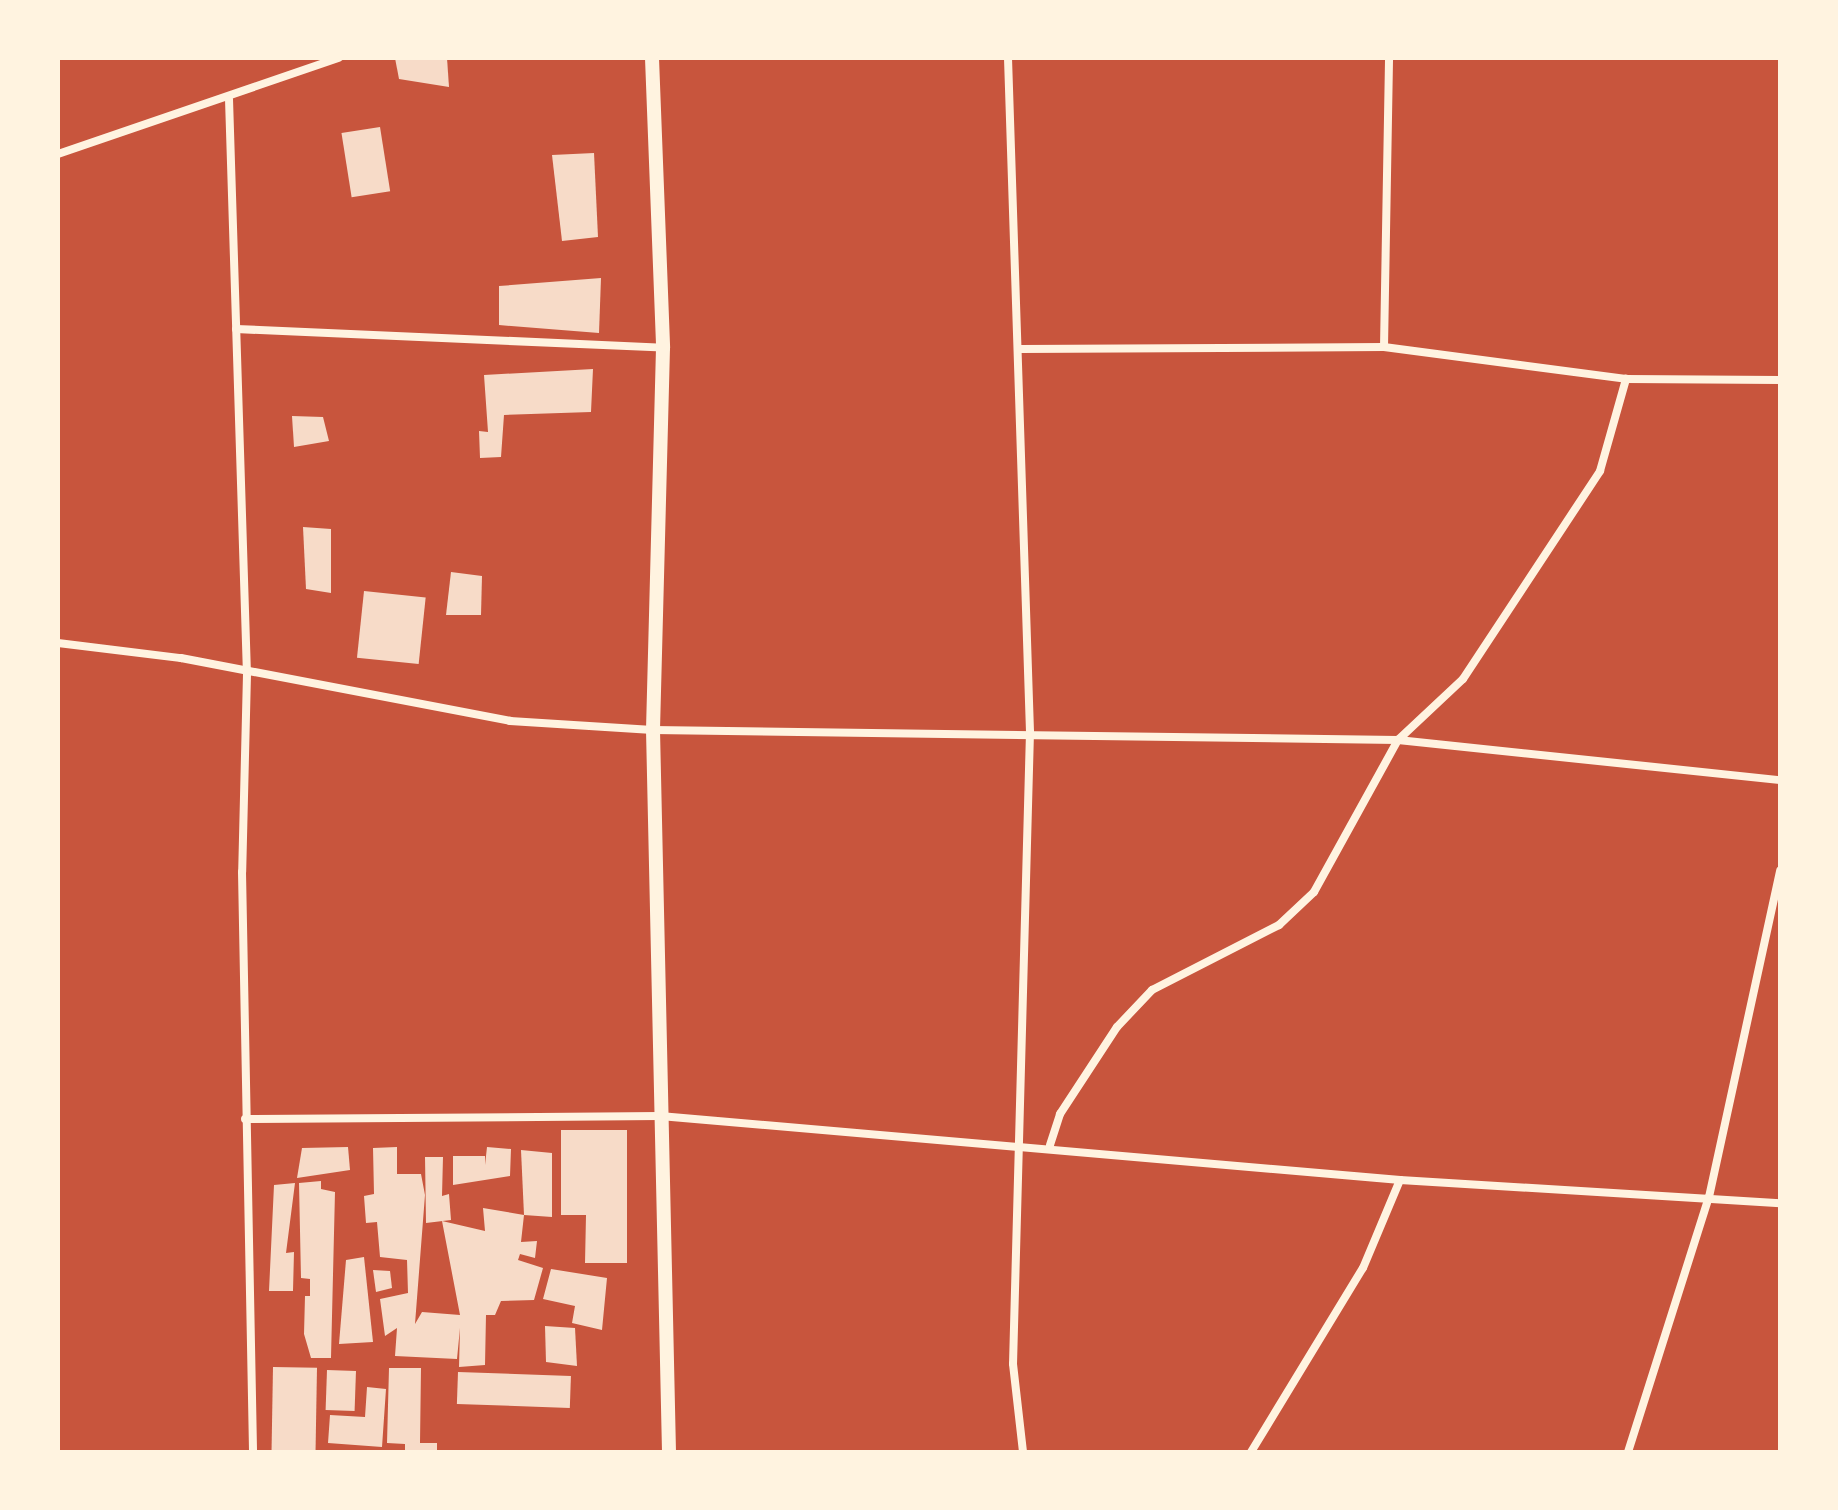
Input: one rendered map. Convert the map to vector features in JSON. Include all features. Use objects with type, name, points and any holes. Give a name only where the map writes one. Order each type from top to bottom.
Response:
[{"type":"street","points":[[58,154],[229,99],[339,58]]},
{"type":"street","points":[[652,58],[663,348],[653,730],[669,1452]]},
{"type":"street","points":[[1008,58],[1020,349],[1030,732],[1013,1364],[1023,1452]]},
{"type":"street","points":[[1384,347],[1389,58]]},
{"type":"street","points":[[229,99],[247,674],[245,1119],[253,1452]]},
{"type":"street","points":[[236,329],[663,348]]},
{"type":"street","points":[[1020,349],[1384,347],[1626,379],[1780,380]]},
{"type":"street","points":[[1050,1145],[1060,1114],[1117,1027],[1152,990],[1279,925],[1314,892],[1398,740],[1463,679],[1600,471],[1626,379]]},
{"type":"street","points":[[58,643],[510,721],[653,730],[1030,732],[1398,740],[1780,780]]},
{"type":"street","points":[[1628,1452],[1709,1197],[1780,871]]},
{"type":"street","points":[[245,1119],[660,1116],[1019,1147],[1050,1145],[1400,1180],[1780,1203]]},
{"type":"street","points":[[1251,1452],[1363,1268],[1400,1180]]},
{"type":"building","points":[[395,58],[447,58],[449,87],[399,79]]},
{"type":"building","points":[[380,127],[390,191],[352,197],[341,133]]},
{"type":"building","points":[[594,153],[598,237],[562,241],[552,155]]},
{"type":"building","points":[[601,278],[599,333],[499,325],[499,286]]},
{"type":"building","points":[[593,369],[591,412],[504,415],[501,457],[480,458],[479,431],[488,432],[484,375]]},
{"type":"building","points":[[292,416],[323,417],[329,441],[294,447]]},
{"type":"building","points":[[303,527],[331,529],[331,593],[306,589]]},
{"type":"building","points":[[451,572],[482,576],[481,615],[446,615]]},
{"type":"building","points":[[364,591],[426,597],[419,664],[357,658]]},
{"type":"building","points":[[561,1130],[627,1130],[627,1263],[585,1263],[586,1215],[561,1215]]},
{"type":"building","points":[[348,1147],[350,1170],[297,1178],[302,1148]]},
{"type":"building","points":[[397,1147],[397,1174],[421,1174],[425,1195],[415,1324],[422,1312],[460,1315],[442,1221],[485,1231],[483,1208],[524,1215],[521,1242],[537,1241],[535,1258],[520,1254],[518,1260],[543,1268],[534,1300],[501,1301],[495,1315],[486,1315],[485,1365],[459,1367],[460,1328],[457,1359],[395,1356],[397,1328],[385,1336],[380,1299],[408,1293],[407,1260],[380,1257],[377,1222],[366,1223],[364,1196],[374,1194],[373,1148]]},
{"type":"building","points":[[487,1147],[511,1149],[510,1176],[453,1185],[453,1156],[485,1156],[485,1165]]},
{"type":"building","points":[[521,1150],[552,1153],[552,1217],[524,1215]]},
{"type":"building","points":[[425,1157],[443,1157],[442,1196],[449,1194],[451,1220],[426,1223]]},
{"type":"building","points":[[321,1181],[321,1189],[335,1192],[331,1358],[311,1358],[304,1334],[305,1296],[310,1296],[310,1279],[301,1278],[299,1183]]},
{"type":"building","points":[[295,1183],[286,1253],[294,1252],[293,1291],[269,1291],[274,1185]]},
{"type":"building","points":[[364,1257],[373,1342],[339,1344],[346,1260]]},
{"type":"building","points":[[551,1269],[607,1278],[602,1330],[572,1323],[575,1306],[543,1299]]},
{"type":"building","points":[[373,1270],[390,1271],[392,1288],[376,1292]]},
{"type":"building","points":[[545,1326],[575,1328],[577,1366],[546,1362]]},
{"type":"building","points":[[273,1367],[317,1368],[316,1452],[272,1452]]},
{"type":"building","points":[[389,1368],[421,1368],[420,1443],[437,1443],[437,1452],[405,1452],[405,1444],[387,1443]]},
{"type":"building","points":[[327,1370],[356,1371],[355,1411],[326,1410]]},
{"type":"building","points":[[458,1372],[571,1376],[570,1408],[457,1404]]},
{"type":"building","points":[[367,1387],[386,1389],[382,1447],[328,1443],[330,1415],[365,1417]]}]
